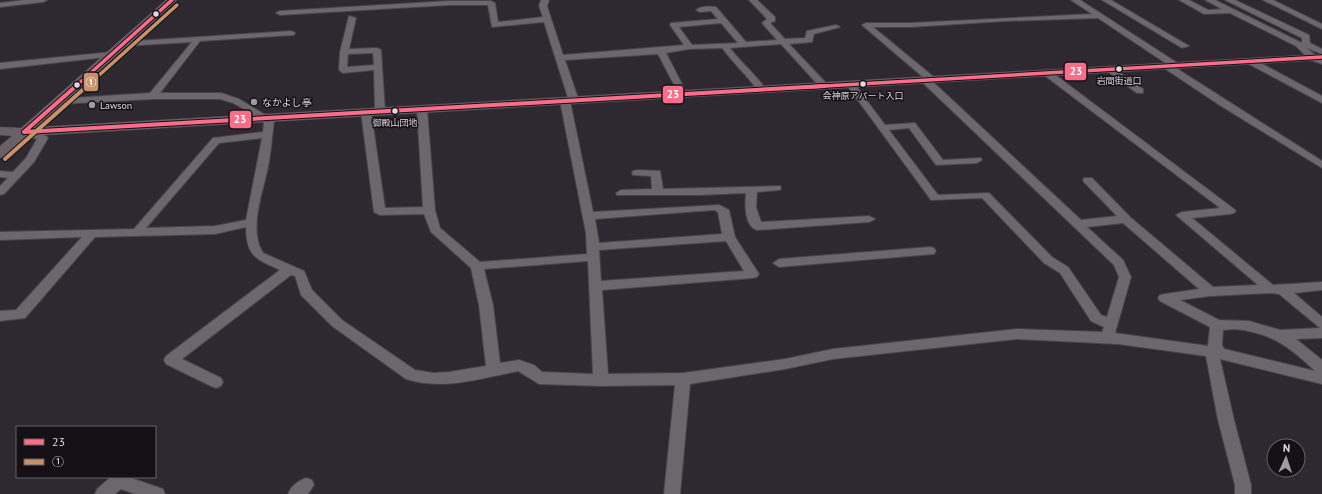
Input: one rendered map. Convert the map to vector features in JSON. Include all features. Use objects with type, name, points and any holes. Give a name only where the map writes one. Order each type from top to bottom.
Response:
[{"type":"street","points":[[0,5],[43,0]]},
{"type":"street","points":[[0,154],[172,0]]},
{"type":"street","points":[[545,0],[543,6],[561,58],[570,101],[589,216],[594,252],[601,380]]},
{"type":"street","points":[[753,0],[772,19],[766,23],[824,86]]},
{"type":"street","points":[[1075,0],[1102,17],[1224,104],[1322,164]]},
{"type":"street","points":[[1106,0],[1185,46]]},
{"type":"street","points":[[1183,0],[1207,12],[1230,10]]},
{"type":"street","points":[[1209,0],[1299,44],[1320,57]]},
{"type":"street","points":[[1229,0],[1306,37],[1306,44],[1320,57]]},
{"type":"street","points":[[1267,0],[1322,27]]},
{"type":"street","points":[[280,13],[451,1],[491,3],[495,25],[547,19]]},
{"type":"street","points":[[700,10],[713,9],[743,44]]},
{"type":"street","points":[[1110,331],[1124,282],[1123,270],[1119,263],[928,80],[866,25],[910,25],[1006,19],[1134,17]]},
{"type":"street","points":[[352,18],[349,37],[344,52],[343,70],[378,67]]},
{"type":"street","points":[[689,47],[674,25],[723,21]]},
{"type":"street","points":[[561,58],[660,51],[689,47],[809,40],[810,33],[836,27]]},
{"type":"street","points":[[124,44],[291,33]]},
{"type":"street","points":[[153,96],[198,39]]},
{"type":"street","points":[[724,46],[738,64],[755,79],[762,90]]},
{"type":"street","points":[[344,52],[377,50],[380,112]]},
{"type":"street","points":[[660,51],[683,94]]},
{"type":"street","points":[[0,66],[112,54]]},
{"type":"street","points":[[0,131],[24,132],[1320,57]]},
{"type":"street","points":[[1250,61],[1322,100]]},
{"type":"street","points":[[1110,69],[1140,91]]},
{"type":"street","points":[[1047,73],[1230,211],[1182,215],[1276,290],[1322,324]]},
{"type":"street","points":[[850,84],[935,198],[985,194],[1048,260],[1064,270],[1096,318],[1110,331]]},
{"type":"street","points":[[59,101],[153,96],[220,96],[236,101],[266,118],[269,121],[263,167],[251,222],[251,242],[255,252],[259,256],[300,274],[306,292],[337,323],[411,375],[421,379],[439,379],[519,366],[529,369],[539,378],[601,380],[683,379],[785,364],[833,354],[1017,334],[1082,335],[1110,331],[1216,352],[1322,378]]},
{"type":"street","points":[[422,109],[429,210],[435,229],[477,266],[486,305],[494,369]]},
{"type":"street","points":[[366,112],[380,212],[429,210]]},
{"type":"street","points":[[884,128],[912,125],[940,163],[977,160]]},
{"type":"street","points":[[0,192],[30,160],[43,138],[24,132]]},
{"type":"street","points":[[137,232],[216,140],[267,135]]},
{"type":"street","points":[[637,173],[656,173],[658,192]]},
{"type":"street","points":[[0,174],[16,175]]},
{"type":"street","points":[[1088,180],[1126,219],[1210,292]]},
{"type":"street","points":[[621,193],[752,190],[776,188]]},
{"type":"street","points":[[752,190],[750,207],[757,226],[869,218]]},
{"type":"street","points":[[589,216],[715,207],[723,210],[729,237],[753,274],[596,286]]},
{"type":"street","points":[[1078,224],[1126,219]]},
{"type":"street","points":[[0,236],[215,230],[251,222]]},
{"type":"street","points":[[0,316],[20,315],[92,233]]},
{"type":"street","points":[[477,266],[729,237]]},
{"type":"street","points":[[779,263],[930,251]]},
{"type":"street","points":[[216,382],[171,360],[290,269]]},
{"type":"street","points":[[1322,286],[1276,290],[1210,292],[1165,298],[1217,325],[1244,324],[1259,327],[1280,335],[1306,352],[1322,369]]},
{"type":"street","points":[[1217,325],[1215,345],[1226,420],[1243,485],[1243,494]]},
{"type":"street","points":[[1280,335],[1322,332]]},
{"type":"street","points":[[672,494],[683,379]]},
{"type":"street","points":[[102,494],[118,481],[157,494]]},
{"type":"transit line","name":"23","points":[[24,132],[172,0]]},
{"type":"transit line","name":"①","points":[[5,159],[177,5]]},
{"type":"transit line","name":"23","points":[[24,132],[1322,57]]},
{"type":"place","name":"岩間街道口","points":[[1119,69]]},
{"type":"place","name":"会神原アパート入口","points":[[863,84]]},
{"type":"place","name":"なかよし亭","points":[[254,102]]},
{"type":"place","name":"Lawson","points":[[92,105]]},
{"type":"place","name":"御殿山団地","points":[[395,111]]}]
